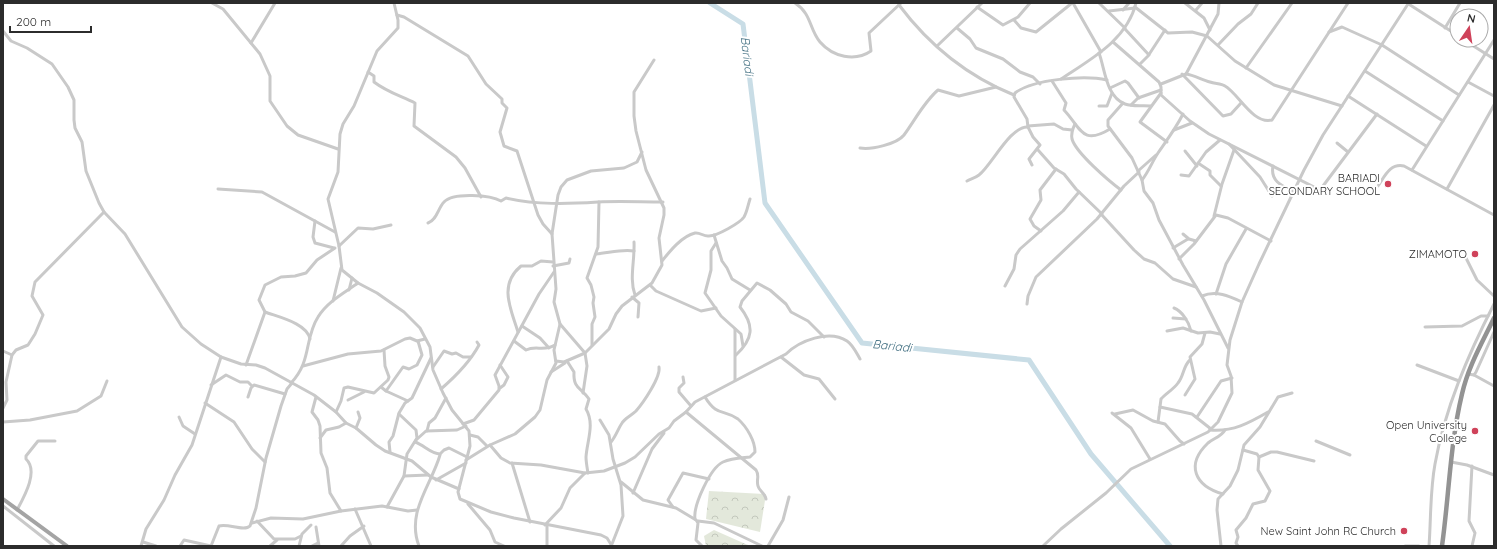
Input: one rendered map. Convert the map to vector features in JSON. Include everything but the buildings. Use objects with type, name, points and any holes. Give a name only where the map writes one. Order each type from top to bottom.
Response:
[{"type":"highway","points":[[1442,546],[1459,405],[1468,374],[1494,318]]},
{"type":"main road","points":[[3,499],[66,546]]},
{"type":"street","points":[[212,3],[223,9],[263,59],[270,76],[270,101],[287,126],[298,134],[338,149]]},
{"type":"street","points":[[251,43],[274,3]]},
{"type":"street","points":[[394,3],[398,28],[380,46],[354,106],[341,128],[338,149],[337,175],[328,200],[343,272],[404,312],[419,326],[429,345],[432,357],[432,367],[441,389],[470,435],[470,446],[459,489],[460,499],[467,504],[490,530],[495,542],[504,546]]},
{"type":"street","points":[[795,3],[805,12],[821,43],[832,52],[852,58],[859,57],[871,51],[869,33],[900,4],[916,28],[967,72],[1014,95],[1017,104],[1027,119],[1028,126],[1033,137],[1040,144],[1038,150],[1030,159],[1032,165]]},
{"type":"street","points":[[937,46],[981,3]]},
{"type":"street","points":[[977,7],[1001,25],[1014,20],[1030,3]]},
{"type":"street","points":[[1014,20],[1021,28],[1036,32],[1072,3],[1100,52],[1112,93],[1123,103],[1151,106]]},
{"type":"street","points":[[1099,3],[1149,55]]},
{"type":"street","points":[[1123,10],[1129,3]]},
{"type":"street","points":[[1059,80],[1113,42],[1125,29],[1136,3]]},
{"type":"street","points":[[1185,3],[1196,10],[1206,21],[1210,30]]},
{"type":"street","points":[[1196,10],[1202,3]]},
{"type":"street","points":[[1186,74],[1218,14],[1219,3]]},
{"type":"street","points":[[1218,45],[1238,24],[1251,14],[1258,3]]},
{"type":"street","points":[[1246,68],[1292,3]]},
{"type":"street","points":[[1161,84],[1182,74],[1186,74],[1226,86],[1242,103],[1264,120],[1270,121],[1275,117],[1348,3]]},
{"type":"street","points":[[1043,546],[1106,493],[1131,469],[1211,430],[1218,422],[1230,399],[1232,378],[1227,365],[1228,348],[1242,302],[1299,179],[1342,106],[1382,45],[1407,3],[1449,30]]},
{"type":"street","points":[[1445,28],[1460,3]]},
{"type":"street","points":[[1108,11],[1135,8],[1164,30],[1174,34],[1192,32],[1207,36],[1246,68],[1274,85],[1342,106]]},
{"type":"street","points":[[397,15],[404,17],[468,56],[486,84],[502,99],[507,109],[503,127],[500,130],[504,147],[517,151],[533,202],[543,224],[552,234]]},
{"type":"street","points":[[957,28],[970,39],[976,48],[1004,59],[1020,72],[1033,77],[1040,84]]},
{"type":"street","points":[[1329,32],[1337,28],[1347,28],[1382,45],[1459,95]]},
{"type":"street","points":[[1140,64],[1149,55],[1164,30]]},
{"type":"street","points":[[3,31],[11,41],[17,42],[52,64],[68,87],[74,100],[74,120],[82,142],[86,171],[104,212],[125,234],[182,327],[201,344],[221,357],[246,365],[256,365],[264,368],[316,397],[336,412],[346,423],[356,428],[376,445],[420,466],[429,476],[436,480],[459,489]]},
{"type":"street","points":[[1412,170],[1494,40]]},
{"type":"street","points":[[1113,42],[1140,64],[1161,84],[1161,92],[1140,123],[1167,142]]},
{"type":"street","points":[[1477,48],[1494,59]]},
{"type":"street","points":[[550,374],[567,362],[585,353],[610,327],[618,310],[650,285],[660,269],[662,261],[659,238],[664,216],[663,202],[646,170],[634,123],[634,92],[654,60]]},
{"type":"street","points":[[1364,71],[1442,121]]},
{"type":"street","points":[[368,72],[374,76],[374,82],[378,85],[415,103],[414,126],[456,157],[465,168],[481,197]]},
{"type":"street","points":[[1182,74],[1223,116],[1232,114],[1242,103]]},
{"type":"street","points":[[1014,95],[1024,88],[1052,81],[1096,78],[1107,80]]},
{"type":"street","points":[[1052,81],[1066,103],[1064,109],[1082,132],[1093,137],[1110,129]]},
{"type":"street","points":[[1110,88],[1125,81],[1131,86],[1139,98]]},
{"type":"street","points":[[1468,82],[1494,96]]},
{"type":"street","points":[[860,148],[876,148],[902,137],[928,100],[938,90],[959,96],[996,86]]},
{"type":"street","points":[[1131,105],[1139,98],[1161,92]]},
{"type":"street","points":[[1161,92],[1192,123],[1220,140],[1299,179],[1310,186],[1321,190],[1376,114]]},
{"type":"street","points":[[1099,106],[1107,106],[1112,93]]},
{"type":"street","points":[[1348,96],[1426,146]]},
{"type":"street","points":[[1123,103],[1108,120],[1110,129],[1132,158],[1142,180],[1144,191],[1153,203],[1159,220],[1173,248],[1202,296],[1228,348]]},
{"type":"street","points":[[1447,189],[1494,105]]},
{"type":"street","points":[[1142,180],[1152,167],[1158,154],[1167,142],[1183,114]]},
{"type":"street","points":[[1174,130],[1192,123]]},
{"type":"street","points":[[967,181],[978,176],[1012,136],[1022,128],[1028,126],[1054,124],[1063,129],[1072,130]]},
{"type":"street","points":[[1075,124],[1072,130],[1072,139],[1103,176],[1121,190]]},
{"type":"street","points":[[1181,175],[1189,176],[1210,148],[1220,140]]},
{"type":"street","points":[[1336,143],[1348,152]]},
{"type":"street","points":[[1228,144],[1260,176],[1272,196]]},
{"type":"street","points":[[1038,150],[1056,169],[1064,174],[1079,192],[1144,259],[1155,263],[1173,279],[1197,287]]},
{"type":"street","points":[[1179,259],[1196,241],[1214,216],[1221,186],[1234,150]]},
{"type":"street","points":[[1185,151],[1197,164],[1210,171],[1210,176],[1221,186]]},
{"type":"street","points":[[583,393],[587,366],[585,353],[560,324],[554,302],[556,289],[552,234],[561,187],[567,180],[598,169],[624,168],[637,162],[642,152]]},
{"type":"street","points":[[1027,304],[1028,296],[1036,277],[1102,214],[1138,171],[1158,154]]},
{"type":"street","points":[[1378,186],[1394,165],[1404,166],[1494,215]]},
{"type":"street","points":[[1273,166],[1272,173],[1275,180],[1280,185],[1293,191]]},
{"type":"street","points":[[1041,231],[1030,219],[1041,200],[1040,190],[1056,169]]},
{"type":"street","points":[[1216,181],[1224,180]]},
{"type":"street","points":[[218,189],[254,190],[262,192],[296,209],[335,232]]},
{"type":"street","points":[[1005,286],[1014,269],[1018,252],[1027,242],[1063,211],[1079,192]]},
{"type":"street","points":[[428,223],[433,220],[442,204],[448,198],[458,196],[496,198],[501,201],[506,198],[557,204],[599,202],[663,202]]},
{"type":"street","points":[[662,261],[673,248],[692,234],[697,233],[705,236],[714,235],[743,218],[750,200]]},
{"type":"street","points":[[592,346],[592,324],[595,317],[593,303],[594,297],[591,285],[587,278],[596,254],[599,202]]},
{"type":"street","points":[[3,408],[7,400],[6,382],[12,355],[16,350],[28,345],[43,318],[43,313],[32,296],[35,282],[104,212]]},
{"type":"street","points":[[1214,216],[1221,215],[1271,241]]},
{"type":"street","points":[[315,221],[313,237],[315,243],[335,248]]},
{"type":"street","points":[[310,341],[308,332],[265,312],[259,302],[265,285],[281,277],[295,276],[306,272],[317,260],[339,247],[358,228],[373,229],[391,225]]},
{"type":"street","points":[[1216,294],[1228,259],[1246,229]]},
{"type":"street","points":[[1183,234],[1188,239],[1196,241]]},
{"type":"street","points":[[714,235],[722,261],[732,279],[750,290]]},
{"type":"street","points":[[1173,248],[1188,239]]},
{"type":"street","points":[[634,242],[632,283],[634,296],[639,303],[638,317]]},
{"type":"street","points":[[716,243],[711,251],[710,270],[705,290],[707,297],[741,334],[743,348]]},
{"type":"street","points":[[596,254],[609,253],[618,250],[634,251]]},
{"type":"street","points":[[1466,258],[1477,280],[1494,296]]},
{"type":"street","points":[[518,332],[508,295],[508,282],[521,266],[532,266],[541,261],[553,264],[569,263],[570,259]]},
{"type":"street","points":[[333,301],[342,267]]},
{"type":"street","points":[[500,388],[495,376],[500,365],[554,272]]},
{"type":"street","points":[[349,290],[352,278]]},
{"type":"street","points":[[180,546],[184,540],[211,546],[219,526],[248,528],[252,522],[265,462],[285,394],[303,366],[317,318],[333,301],[358,283]]},
{"type":"street","points":[[736,355],[743,348],[751,327],[749,318],[740,306],[750,290],[757,284],[762,284],[786,304],[791,312],[808,321],[824,337]]},
{"type":"street","points":[[650,285],[656,291],[701,311],[716,308]]},
{"type":"street","points":[[1202,296],[1216,294],[1242,302]]},
{"type":"street","points":[[1429,546],[1434,465],[1442,431],[1467,359],[1494,304]]},
{"type":"street","points":[[1174,308],[1179,310],[1186,319],[1191,331]]},
{"type":"street","points":[[246,365],[265,312]]},
{"type":"street","points":[[1425,327],[1462,326],[1481,316],[1488,316]]},
{"type":"street","points":[[1173,318],[1186,319]]},
{"type":"street","points":[[436,480],[488,446],[515,434],[538,414],[550,374],[556,361],[555,345],[560,324]]},
{"type":"street","points":[[522,326],[540,338],[549,348]]},
{"type":"street","points":[[1167,331],[1183,328],[1198,333],[1205,332],[1220,334]]},
{"type":"street","points":[[735,329],[735,380]]},
{"type":"street","points":[[1158,422],[1161,399],[1178,383],[1182,377],[1185,365],[1190,360],[1191,355],[1202,344],[1205,332]]},
{"type":"street","points":[[1474,374],[1494,332]]},
{"type":"street","points":[[470,435],[478,437],[506,462],[512,464],[541,465],[586,473],[604,471],[635,457],[659,434],[669,428],[675,420],[686,412],[691,406],[704,397],[781,357],[796,346],[824,337],[844,340],[853,348],[860,359]]},
{"type":"street","points":[[303,366],[348,354],[384,350],[406,339],[418,341],[425,339]]},
{"type":"street","points":[[386,391],[403,367],[409,369],[417,365],[422,355],[418,341]]},
{"type":"street","points":[[514,341],[526,350],[532,347],[549,348],[555,345]]},
{"type":"street","points":[[441,389],[458,373],[471,357],[478,344],[477,342]]},
{"type":"street","points":[[336,412],[341,402],[344,388],[348,387],[364,392],[374,393],[389,377],[385,365],[384,350]]},
{"type":"street","points":[[3,351],[12,355]]},
{"type":"street","points":[[432,367],[444,351],[452,354],[456,353],[463,357],[471,357]]},
{"type":"street","points":[[156,546],[142,544],[146,529],[164,500],[175,475],[192,445],[221,357]]},
{"type":"street","points":[[390,452],[389,442],[393,436],[399,414],[408,401],[412,398],[432,357]]},
{"type":"street","points":[[781,357],[804,375],[819,379],[835,399]]},
{"type":"street","points":[[1185,395],[1195,378],[1193,366],[1190,360]]},
{"type":"street","points":[[547,546],[546,525],[561,508],[570,488],[586,473],[586,456],[591,433],[586,409],[589,399],[574,381],[574,372],[567,362],[556,361]]},
{"type":"street","points":[[427,431],[457,430],[474,420],[504,385],[508,377],[500,365]]},
{"type":"street","points":[[1417,365],[1459,381]]},
{"type":"street","points":[[611,442],[622,423],[633,414],[642,402],[658,375],[659,367]]},
{"type":"street","points":[[1468,374],[1474,374],[1494,386]]},
{"type":"street","points":[[211,385],[226,375],[240,382],[248,382],[252,386],[285,394]]},
{"type":"street","points":[[683,376],[684,383],[679,392],[691,406]]},
{"type":"street","points":[[1197,417],[1221,381],[1232,378]]},
{"type":"street","points":[[3,422],[30,420],[77,411],[101,396],[107,382]]},
{"type":"street","points":[[248,397],[252,386]]},
{"type":"street","points":[[381,387],[386,391],[408,401]]},
{"type":"street","points":[[348,400],[364,392]]},
{"type":"street","points":[[1221,546],[1217,502],[1238,470],[1244,445],[1260,428],[1278,397],[1292,393]]},
{"type":"street","points":[[316,397],[312,412],[318,420],[320,426],[321,453],[327,468],[330,493],[341,511]]},
{"type":"street","points":[[702,546],[696,537],[696,520],[694,511],[704,485],[720,463],[742,457],[750,457],[754,454],[752,439],[737,419],[717,411],[704,397]]},
{"type":"street","points":[[387,507],[404,476],[406,458],[416,441],[427,431],[429,423],[435,418],[436,413],[446,398]]},
{"type":"street","points":[[206,403],[234,422],[252,449],[265,462]]},
{"type":"street","points":[[1160,407],[1190,413],[1197,417],[1211,430],[1225,430],[1253,422],[1270,411]]},
{"type":"street","points":[[1150,459],[1131,428],[1114,414],[1131,410],[1169,427],[1178,439],[1185,444]]},
{"type":"street","points":[[356,428],[360,418],[358,412]]},
{"type":"street","points":[[686,412],[710,433],[742,457],[758,474],[758,485],[765,494],[766,500]]},
{"type":"street","points":[[399,414],[416,430],[416,441]]},
{"type":"street","points":[[179,417],[183,426],[195,434]]},
{"type":"street","points":[[600,420],[606,428],[611,442],[615,467],[621,482],[623,516],[612,545]]},
{"type":"street","points":[[320,438],[326,430],[339,427],[346,423]]},
{"type":"street","points":[[1223,494],[1203,485],[1198,480],[1196,470],[1199,454],[1209,442],[1221,436],[1225,430]]},
{"type":"street","points":[[633,493],[652,449],[664,432]]},
{"type":"street","points":[[18,510],[31,476],[30,464],[26,459],[26,456],[38,441],[55,441]]},
{"type":"street","points":[[416,441],[425,446],[434,454],[440,454]]},
{"type":"street","points":[[1316,441],[1350,455]]},
{"type":"street","points":[[419,546],[415,528],[417,510],[429,476],[440,454],[449,448],[466,460]]},
{"type":"street","points":[[1243,450],[1253,452],[1259,457]]},
{"type":"street","points":[[1259,457],[1271,452],[1277,452],[1314,461]]},
{"type":"street","points":[[1238,546],[1236,543],[1238,538],[1236,530],[1246,518],[1252,504],[1263,502],[1269,496],[1268,486],[1258,470],[1259,457]]},
{"type":"street","points":[[1452,462],[1472,466],[1494,475]]},
{"type":"street","points":[[512,464],[530,522]]},
{"type":"street","points":[[1472,466],[1469,521],[1475,533],[1472,546]]},
{"type":"street","points":[[672,507],[668,500],[683,472],[709,479]]},
{"type":"street","points":[[404,476],[429,476]]},
{"type":"street","points":[[621,482],[647,503],[672,507],[696,520],[714,523],[762,546]]},
{"type":"street","points":[[768,546],[787,512],[789,497]]},
{"type":"street","points":[[467,504],[530,522],[601,535],[607,538],[612,545]]},
{"type":"street","points":[[3,506],[54,546]]},
{"type":"street","points":[[252,522],[272,518],[302,519],[355,509],[387,507],[408,511],[417,510]]},
{"type":"street","points":[[355,509],[364,526],[371,546]]},
{"type":"street","points":[[257,521],[275,541],[276,546]]},
{"type":"street","points":[[270,546],[275,541],[286,538],[295,539],[301,536],[311,525]]},
{"type":"street","points":[[341,546],[350,536],[364,526]]},
{"type":"street","points":[[312,546],[319,544],[316,527]]},
{"type":"street","points":[[299,546],[301,536]]},
{"type":"street","points":[[1405,546],[1419,546]]},
{"type":"green space","points":[[709,491],[766,494],[760,532],[706,519]]},
{"type":"green space","points":[[714,530],[750,546],[706,546],[704,536]]},
{"type":"waterway","name":"Bariadi","points":[[710,3],[743,24],[765,203],[862,343],[1029,360],[1091,454],[1170,546]]},
{"type":"place","name":"BARIADI SECONDARY SCHOOL","points":[[1388,184]]},
{"type":"place","name":"ZIMAMOTO","points":[[1475,254]]},
{"type":"place","name":"Open University College","points":[[1475,431]]},
{"type":"place","name":"New Saint John RC Church","points":[[1404,531]]}]
